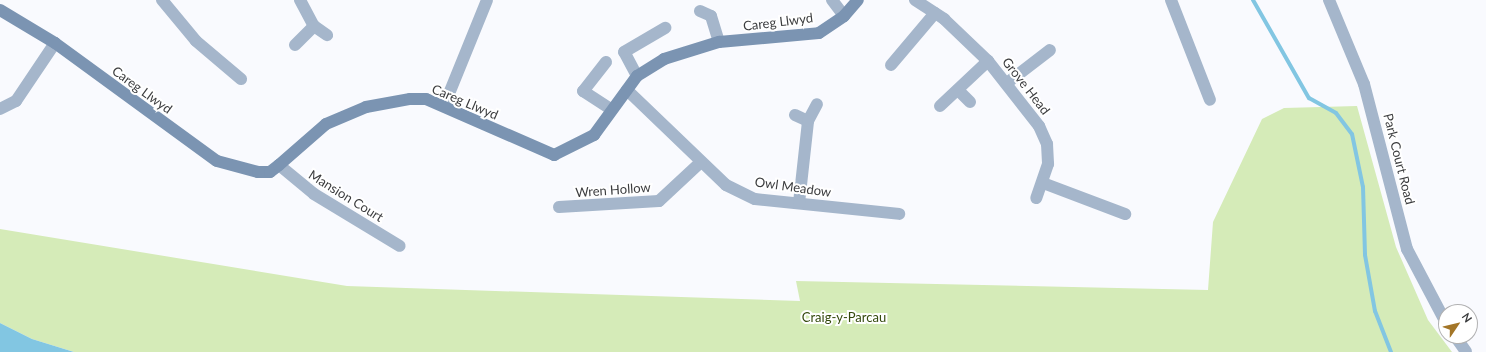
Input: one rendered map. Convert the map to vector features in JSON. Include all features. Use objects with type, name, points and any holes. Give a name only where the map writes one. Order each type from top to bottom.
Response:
[{"type":"street","points":[[162,0],[196,40],[241,79]]},
{"type":"street","points":[[300,0],[314,26],[327,35]]},
{"type":"street","points":[[444,106],[487,0]]},
{"type":"street","points":[[832,0],[844,16]]},
{"type":"street","name":"Careg Llwyd","points":[[0,10],[55,43],[217,161],[258,172],[270,172],[326,124],[366,107],[426,98],[554,155],[594,135],[637,76],[664,59],[719,42],[819,32],[844,16],[858,0]]},
{"type":"street","points":[[1171,0],[1210,100]]},
{"type":"street","name":"Park Court Road","points":[[1329,0],[1364,84],[1407,249],[1438,308]]},
{"type":"street","name":"Grove Head","points":[[919,1],[935,13],[988,62],[1007,83],[1040,126],[1047,144],[1048,164],[1043,183],[1036,198]]},
{"type":"street","points":[[700,11],[711,16],[719,42]]},
{"type":"street","points":[[891,65],[935,13]]},
{"type":"street","points":[[296,45],[314,26]]},
{"type":"street","points":[[637,76],[624,52],[666,28]]},
{"type":"street","points":[[0,109],[16,101],[55,43]]},
{"type":"street","points":[[1007,83],[1050,50]]},
{"type":"street","points":[[606,62],[583,91],[611,110]]},
{"type":"street","name":"Grove Head","points":[[940,106],[988,62]]},
{"type":"street","name":"Owl Meadow","points":[[627,90],[726,185],[755,199],[899,214]]},
{"type":"street","points":[[958,90],[970,102]]},
{"type":"street","points":[[799,203],[808,121],[817,104]]},
{"type":"street","points":[[795,115],[808,121]]},
{"type":"street","name":"Wren Hollow","points":[[559,207],[659,201],[701,162]]},
{"type":"street","name":"Mansion Court","points":[[279,165],[314,194],[400,246]]},
{"type":"street","points":[[1043,183],[1125,214]]},
{"type":"green space","name":"Craig-y-Parcau","points":[[1357,106],[1396,247],[1428,320],[1438,333],[1438,344],[1446,344],[1452,352],[74,352],[32,339],[0,323],[0,229],[347,286],[800,301],[796,281],[1208,290],[1213,222],[1262,119],[1284,108]]},
{"type":"water","points":[[0,323],[32,339],[74,352],[0,352]]},
{"type":"waterway","points":[[1253,0],[1309,98],[1336,113],[1352,134],[1363,187],[1365,255],[1375,311],[1391,352]]}]
